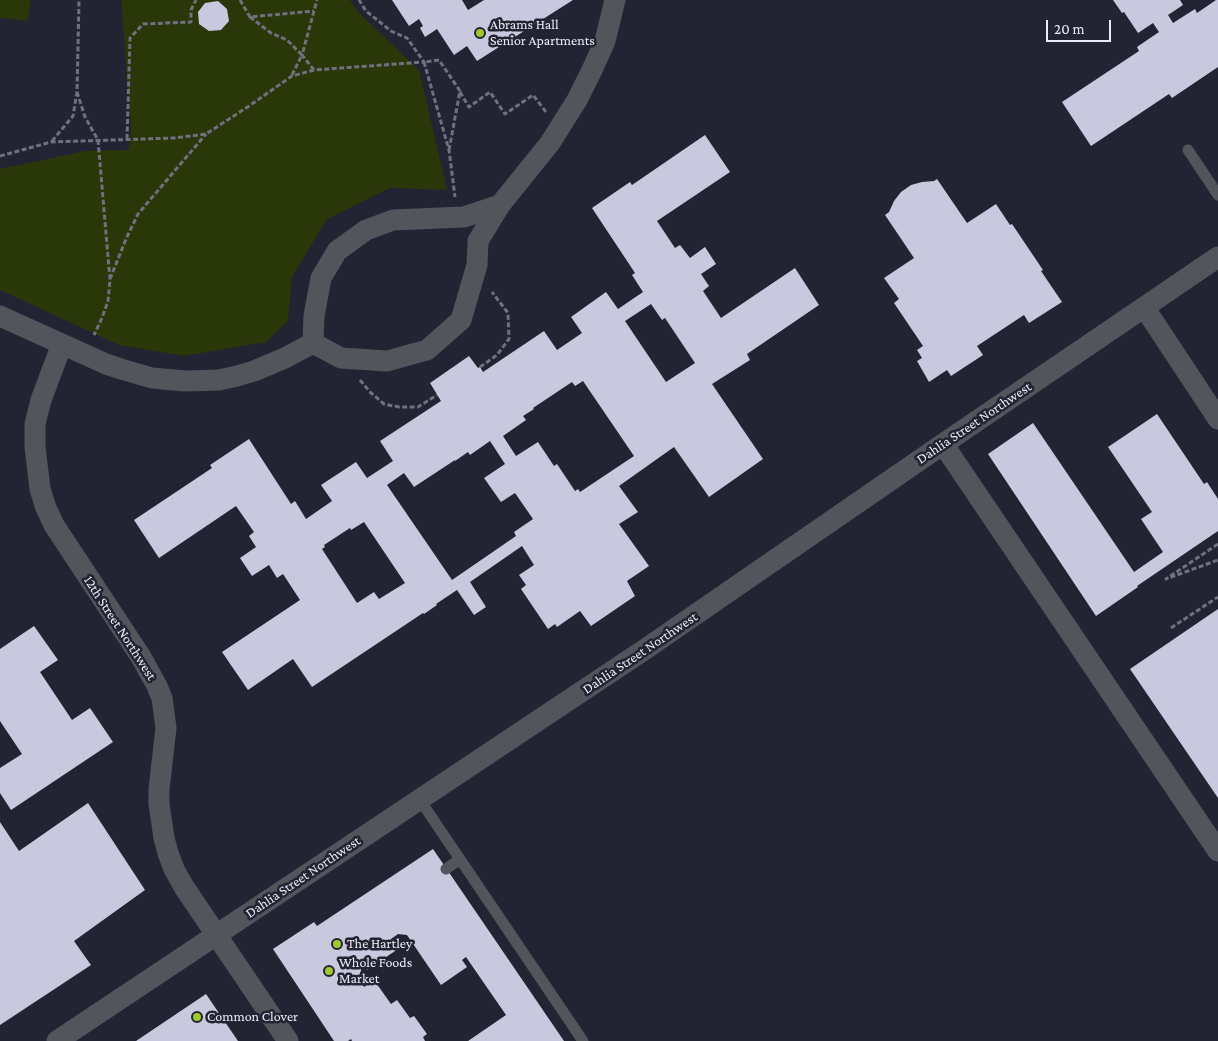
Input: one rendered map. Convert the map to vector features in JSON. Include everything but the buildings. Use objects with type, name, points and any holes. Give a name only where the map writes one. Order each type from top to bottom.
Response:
[{"type":"street","points":[[313,342],[341,358],[387,361],[427,350],[461,320],[477,265],[478,241],[500,205],[550,143],[577,100],[605,41],[614,0]]},
{"type":"street","points":[[313,342],[314,316],[322,278],[337,250],[366,230],[393,220],[452,210],[464,217],[500,205]]},
{"type":"street","points":[[452,210],[468,238],[477,265]]},
{"type":"street","name":"Dahlia Street Northwest","points":[[56,1041],[644,650],[1218,257]]},
{"type":"street","points":[[1144,307],[1218,419]]},
{"type":"street","points":[[0,316],[106,364],[152,378],[194,381],[218,380],[254,370],[285,358],[313,342]]},
{"type":"street","name":"12th Street Northwest","points":[[62,344],[41,400],[36,424],[34,447],[40,489],[46,508],[54,525],[134,647],[162,698],[166,728],[160,789],[161,824],[171,861],[184,887],[288,1041]]},
{"type":"street","points":[[943,444],[1218,851]]},
{"type":"lane","points":[[1188,150],[1218,195]]},
{"type":"lane","points":[[420,800],[583,1041]]},
{"type":"lane","points":[[446,869],[460,860]]},
{"type":"path","points":[[52,142],[73,116],[77,92],[79,0]]},
{"type":"path","points":[[127,139],[130,38],[143,24],[192,22],[190,10],[196,0]]},
{"type":"path","points":[[240,0],[250,17],[271,33],[287,40],[314,70]]},
{"type":"path","points":[[292,76],[302,55],[316,0]]},
{"type":"path","points":[[359,0],[366,11],[391,31],[407,38],[424,62],[449,150],[452,210]]},
{"type":"path","points":[[250,17],[314,11]]},
{"type":"path","points":[[110,280],[138,214],[206,134],[292,76],[314,70],[439,60],[469,107],[490,92],[505,114],[533,95],[552,118]]},
{"type":"path","points":[[449,150],[460,91]]},
{"type":"path","points":[[77,92],[85,117],[98,140],[110,280],[108,301],[94,337]]},
{"type":"path","points":[[0,156],[52,142],[174,138],[206,134]]},
{"type":"path","points":[[480,367],[497,355],[509,339],[508,313],[490,289]]},
{"type":"path","points":[[354,374],[384,404],[399,408],[418,407],[437,395]]},
{"type":"path","points":[[1218,544],[1166,579],[1218,560]]},
{"type":"path","points":[[1171,628],[1218,597]]},
{"type":"green space","points":[[0,0],[31,0],[27,21],[0,18]]},
{"type":"green space","points":[[121,0],[350,0],[358,12],[419,70],[447,190],[390,188],[327,219],[292,277],[288,321],[266,342],[184,356],[119,345],[0,290],[0,169],[85,151],[129,150],[131,127]]},
{"type":"place","name":"Abrams Hall Senior Apartments","points":[[480,33]]},
{"type":"place","name":"The Hartley","points":[[337,944]]},
{"type":"place","name":"Whole Foods Market","points":[[329,971]]},
{"type":"place","name":"Common Clover","points":[[197,1017]]}]
